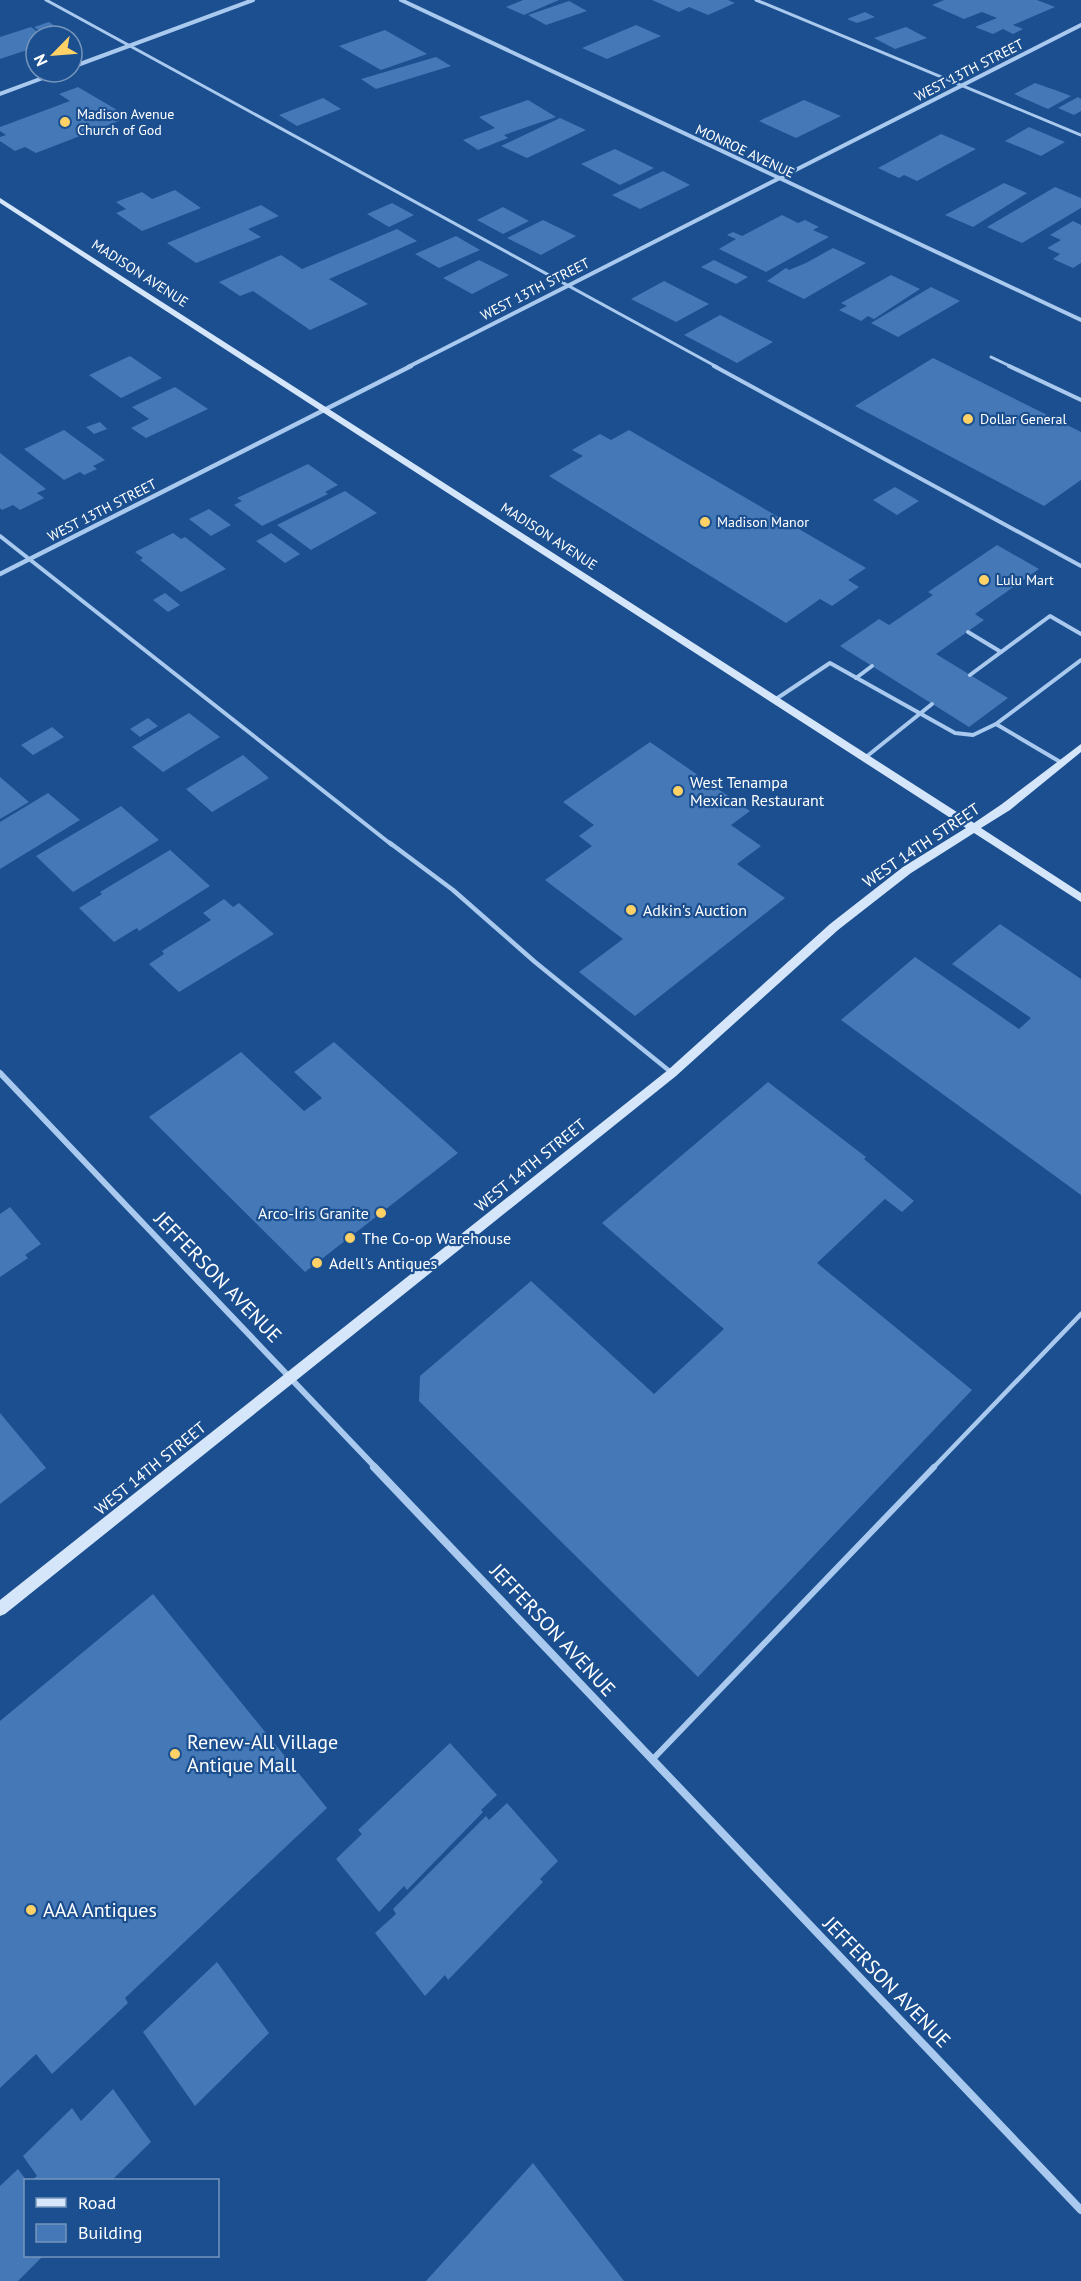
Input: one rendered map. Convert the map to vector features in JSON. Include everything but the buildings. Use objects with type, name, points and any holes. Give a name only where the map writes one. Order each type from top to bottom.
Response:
[{"type":"street","points":[[84,63],[253,0]]},
{"type":"street","name":"MONROE AVENUE","points":[[400,0],[1081,320]]},
{"type":"street","name":"WEST 13TH STREET","points":[[0,574],[1081,25]]},
{"type":"street","points":[[0,94],[27,84]]},
{"type":"street","name":"MADISON AVENUE","points":[[0,200],[322,410],[866,757],[1081,898]]},
{"type":"street","name":"WEST 14TH STREET","points":[[0,1609],[672,1073],[834,927],[907,870],[975,828],[1023,794],[1081,747]]},
{"type":"street","name":"JEFFERSON AVENUE","points":[[0,1073],[1081,2210]]},
{"type":"lane","points":[[46,0],[1081,566]]},
{"type":"lane","points":[[756,0],[1081,135]]},
{"type":"lane","points":[[991,357],[1081,400]]},
{"type":"lane","points":[[0,536],[331,799],[453,890],[535,962],[672,1073]]},
{"type":"lane","points":[[970,675],[1050,616],[1081,634]]},
{"type":"lane","points":[[968,632],[1001,652]]},
{"type":"lane","points":[[776,699],[830,663],[955,733],[974,735],[996,724],[1081,660]]},
{"type":"lane","points":[[856,678],[872,666]]},
{"type":"lane","points":[[866,757],[932,704]]},
{"type":"lane","points":[[996,724],[1062,763]]},
{"type":"lane","points":[[652,1759],[1081,1314]]},
{"type":"place","name":"Madison Avenue Church of God","points":[[65,122]]},
{"type":"place","name":"Dollar General","points":[[968,419]]},
{"type":"place","name":"Madison Manor","points":[[705,522]]},
{"type":"place","name":"Lulu Mart","points":[[984,580]]},
{"type":"place","name":"West Tenampa Mexican Restaurant","points":[[678,791]]},
{"type":"place","name":"Adkin's Auction","points":[[631,910]]},
{"type":"place","name":"Arco-Iris Granite","points":[[381,1213]]},
{"type":"place","name":"The Co-op Warehouse","points":[[350,1238]]},
{"type":"place","name":"Adell's Antiques","points":[[317,1263]]},
{"type":"place","name":"Renew-All Village Antique Mall","points":[[175,1754]]},
{"type":"place","name":"AAA Antiques","points":[[31,1910]]}]
